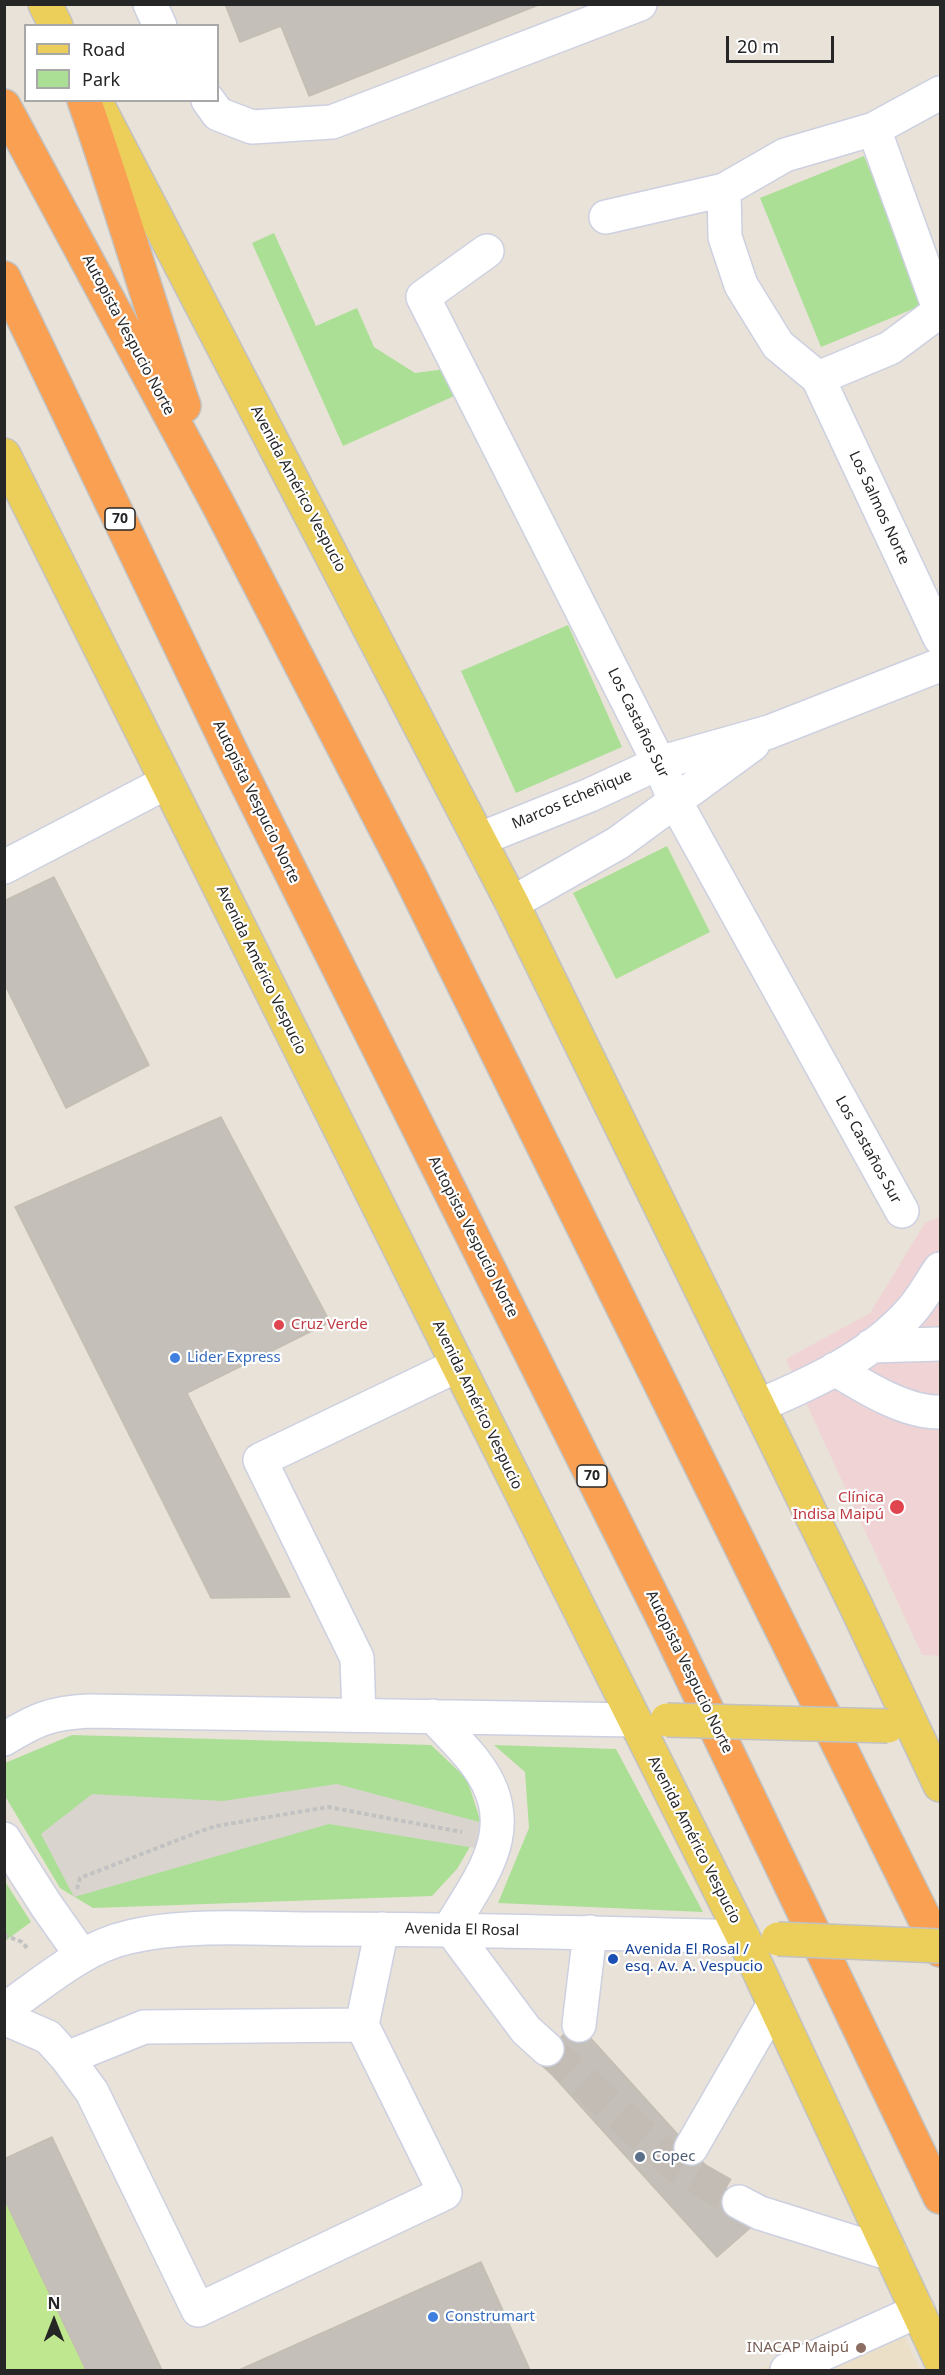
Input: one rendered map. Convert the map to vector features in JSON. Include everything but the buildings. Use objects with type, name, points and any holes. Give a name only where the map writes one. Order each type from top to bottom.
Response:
[{"type":"highway","points":[[85,102],[134,250],[154,320],[218,504]]},
{"type":"highway","name":"Autopista Vespucio Norte","points":[[4,106],[218,504],[410,876],[940,1948]]},
{"type":"highway","name":"Autopista Vespucio Norte","points":[[4,278],[235,760],[665,1622],[940,2197]]},
{"type":"main road","points":[[45,4],[55,24]]},
{"type":"main road","name":"Avenida Américo Vespucio","points":[[96,102],[480,839],[758,1406],[940,1785]]},
{"type":"main road","name":"Avenida Américo Vespucio","points":[[4,455],[743,1937],[940,2359]]},
{"type":"main road","points":[[634,1720],[914,1727]]},
{"type":"main road","name":"Avenida El Rosal","points":[[743,1937],[940,1948]]},
{"type":"street","points":[[150,4],[159,24]]},
{"type":"street","points":[[209,102],[218,114],[252,127],[332,122],[640,4]]},
{"type":"street","points":[[606,217],[724,190],[785,155],[874,129],[940,93]]},
{"type":"street","points":[[818,378],[890,348],[940,311],[874,129]]},
{"type":"street","name":"Los Salmos Norte","points":[[724,190],[725,237],[741,285],[778,345],[818,378],[940,638]]},
{"type":"street","name":"Los Castaños Sur","points":[[487,251],[423,297],[659,763],[675,801],[902,1211]]},
{"type":"street","name":"Marcos Echeñique","points":[[480,839],[590,795],[659,763],[769,732],[940,665]]},
{"type":"street","name":"Marcos Echeñique","points":[[512,903],[618,843],[769,732]]},
{"type":"street","points":[[4,867],[167,782]]},
{"type":"street","points":[[758,1406],[798,1389],[871,1346],[910,1312],[926,1293],[940,1269]]},
{"type":"street","points":[[910,1312],[940,1299]]},
{"type":"street","points":[[871,1346],[940,1344]]},
{"type":"street","points":[[359,1715],[357,1658],[260,1460],[458,1365]]},
{"type":"street","points":[[835,1369],[897,1402],[940,1412]]},
{"type":"street","points":[[4,1739],[48,1715],[66,1712],[634,1720]]},
{"type":"street","points":[[433,1716],[474,1761],[493,1793],[498,1808],[496,1838],[482,1876],[450,1928],[526,2030],[547,2049]]},
{"type":"street","points":[[4,1839],[82,1956]]},
{"type":"street","name":"Avenida El Rosal","points":[[4,2010],[82,1956],[129,1937],[160,1932],[450,1928],[743,1937]]},
{"type":"street","points":[[4,2018],[48,2037],[92,2092],[198,2310],[445,2193],[362,2025],[382,1929]]},
{"type":"street","points":[[579,2025],[590,1932]]},
{"type":"street","points":[[691,2148],[774,2004]]},
{"type":"street","points":[[67,2058],[144,2027],[362,2025]]},
{"type":"street","points":[[739,2202],[760,2214],[891,2254]]},
{"type":"street","points":[[787,2370],[918,2311]]},
{"type":"path","points":[[4,1935],[22,1942],[56,1920],[70,1909],[80,1878],[216,1826],[328,1807],[496,1838]]},
{"type":"shaded area","name":"Clínica Indisa Maipú","points":[[940,1216],[940,1656],[922,1655],[786,1359],[870,1313],[925,1223]]},
{"type":"shaded area","points":[[337,1784],[487,1824],[481,1849],[329,1824],[74,1897],[41,1834],[92,1794],[223,1801]]},
{"type":"shaded area","name":"INACAP Maipú","points":[[897,2320],[920,2370],[758,2370],[865,2326]]},
{"type":"green space","points":[[864,156],[925,304],[821,347],[760,198]]},
{"type":"green space","points":[[274,233],[316,326],[357,308],[374,347],[415,373],[453,368],[463,392],[343,446],[252,243]]},
{"type":"green space","points":[[568,625],[622,747],[516,793],[461,671]]},
{"type":"green space","points":[[667,846],[710,932],[616,979],[573,893]]},
{"type":"green space","points":[[72,1735],[431,1745],[467,1779],[482,1826],[457,1869],[432,1896],[93,1908],[60,1888],[5,1796],[5,1763]]},
{"type":"green space","points":[[494,1745],[616,1749],[703,1912],[498,1903],[529,1828],[525,1772]]},
{"type":"green space","points":[[4,1880],[31,1922],[5,1941],[4,1941]]},
{"type":"green space","points":[[5,2199],[89,2370],[5,2370]]},
{"type":"tunnel","points":[[547,2049],[679,2168],[739,2202]]},
{"type":"place","name":"Cruz Verde","points":[[279,1325]]},
{"type":"place","name":"Lider Express","points":[[175,1358]]},
{"type":"place","name":"Clínica Indisa Maipú","points":[[897,1507]]},
{"type":"place","name":"Avenida El Rosal / esq. Av. A. Vespucio","points":[[613,1959]]},
{"type":"place","name":"Copec","points":[[640,2157]]},
{"type":"place","name":"Construmart","points":[[433,2317]]},
{"type":"place","name":"INACAP Maipú","points":[[861,2348]]}]
